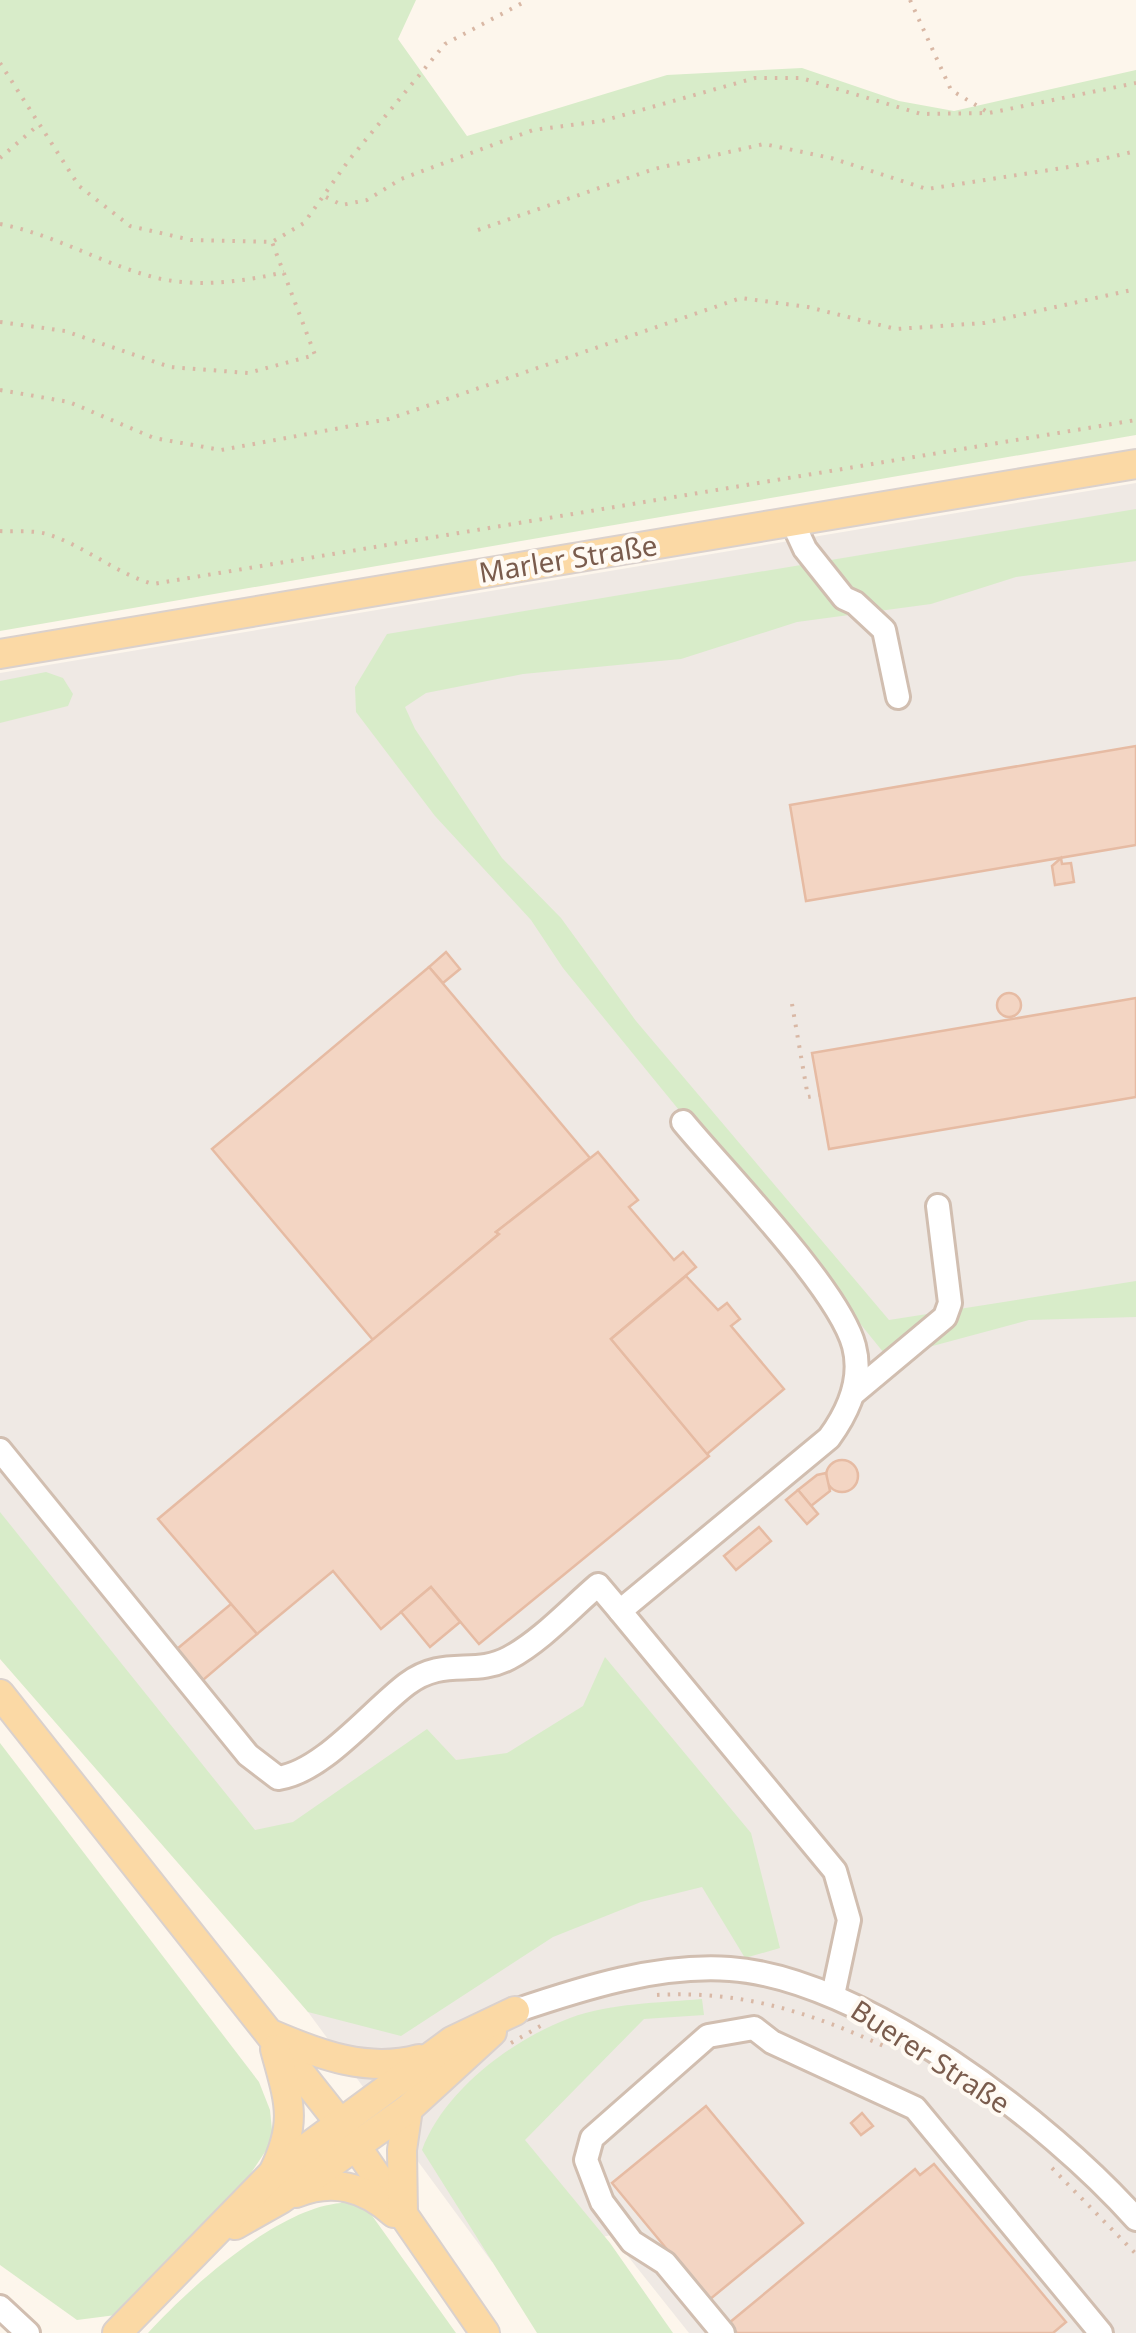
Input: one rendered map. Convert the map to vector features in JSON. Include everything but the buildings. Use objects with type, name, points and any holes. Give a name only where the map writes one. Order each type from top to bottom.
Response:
[{"type":"main road","name":"Marler Straße","points":[[0,654],[1136,464]]},
{"type":"main road","points":[[0,1694],[348,2134],[485,2333]]},
{"type":"main road","points":[[348,2134],[408,2109],[515,2010]]},
{"type":"main road","points":[[117,2333],[205,2242],[348,2134],[432,2056],[483,2023],[515,2010]]},
{"type":"main road","points":[[271,2034],[315,2053],[380,2066],[432,2056]]},
{"type":"main road","points":[[271,2034],[292,2115],[277,2186]]},
{"type":"main road","points":[[403,2213],[402,2150],[408,2109]]},
{"type":"main road","points":[[277,2186],[352,2187],[376,2197],[422,2241]]},
{"type":"street","points":[[792,521],[805,549],[844,598],[884,630],[898,697]]},
{"type":"street","points":[[620,1610],[829,1438],[847,1414],[854,1392],[856,1349],[841,1310],[682,1122]]},
{"type":"street","points":[[854,1392],[945,1317],[950,1304],[938,1206]]},
{"type":"street","points":[[0,1450],[248,1755],[278,1778],[310,1767],[409,1682],[434,1668],[474,1666],[510,1658],[598,1585],[834,1871],[848,1920],[833,1995]]},
{"type":"street","name":"Buerer Straße","points":[[515,2010],[598,1985],[696,1969],[758,1973],[833,1995],[905,2035],[1032,2122],[1094,2174],[1136,2219]]},
{"type":"street","points":[[723,2333],[665,2263],[632,2242],[602,2202],[586,2160],[592,2138],[708,2036],[754,2028],[772,2042],[915,2108],[1102,2333]]},
{"type":"street","points":[[0,2307],[28,2333]]},
{"type":"path","points":[[0,63],[79,186],[130,226],[191,240],[272,242],[304,223],[326,197],[348,160],[445,44],[528,0]]},
{"type":"path","points":[[910,0],[952,90],[989,113]]},
{"type":"path","points":[[326,197],[342,205],[367,200],[401,180],[532,130],[602,120],[755,78],[801,78],[922,114],[989,113],[1136,82]]},
{"type":"path","points":[[0,158],[38,126]]},
{"type":"path","points":[[478,230],[654,168],[764,144],[831,158],[927,189],[1070,167],[1136,151]]},
{"type":"path","points":[[0,224],[44,232],[155,278],[244,282],[284,272]]},
{"type":"path","points":[[0,322],[65,331],[170,367],[248,373],[315,355],[272,242]]},
{"type":"path","points":[[0,390],[69,402],[154,438],[221,450],[389,420],[742,298],[808,307],[896,330],[984,323],[1136,289]]},
{"type":"path","points":[[0,531],[44,533],[126,576],[153,584],[1136,420]]},
{"type":"path","points":[[792,1004],[808,1097],[819,1095]]},
{"type":"path","points":[[645,1996],[720,1995],[771,2002],[818,2016],[901,2054]]},
{"type":"path","points":[[501,2050],[552,2020]]},
{"type":"path","points":[[1051,2167],[1136,2254]]},
{"type":"shaded area","points":[[1136,483],[1136,2333],[689,2333],[611,2235],[492,2262],[308,2012],[0,1626],[0,673]]},
{"type":"green space","points":[[0,0],[416,0],[398,39],[467,136],[667,75],[802,68],[899,101],[954,111],[1136,70],[1136,435],[0,631]]},
{"type":"green space","points":[[1136,509],[1136,561],[1016,577],[931,604],[797,622],[681,659],[523,674],[426,693],[405,707],[415,729],[502,858],[561,918],[636,1021],[889,1320],[1136,1281],[1136,1317],[1029,1320],[888,1358],[563,968],[531,920],[435,816],[356,712],[355,687],[387,634]]},
{"type":"green space","points":[[46,672],[63,678],[73,694],[68,706],[0,723],[0,681]]},
{"type":"green space","points":[[0,1512],[255,1830],[293,1822],[427,1729],[456,1760],[507,1753],[583,1706],[605,1657],[751,1833],[780,1948],[745,1958],[702,1887],[641,1902],[553,1937],[401,2036],[308,2012],[0,1659]]},
{"type":"green space","points":[[0,1743],[259,2082],[270,2110],[273,2140],[249,2176],[116,2315],[77,2320],[0,2265]]},
{"type":"green space","points":[[702,1999],[704,2015],[644,2019],[525,2140],[610,2243],[673,2333],[537,2333],[422,2150],[432,2128],[482,2070],[548,2028],[602,2009]]},
{"type":"green space","points":[[346,2196],[368,2210],[456,2333],[148,2333],[211,2273],[263,2234],[316,2208],[341,2203]]}]
